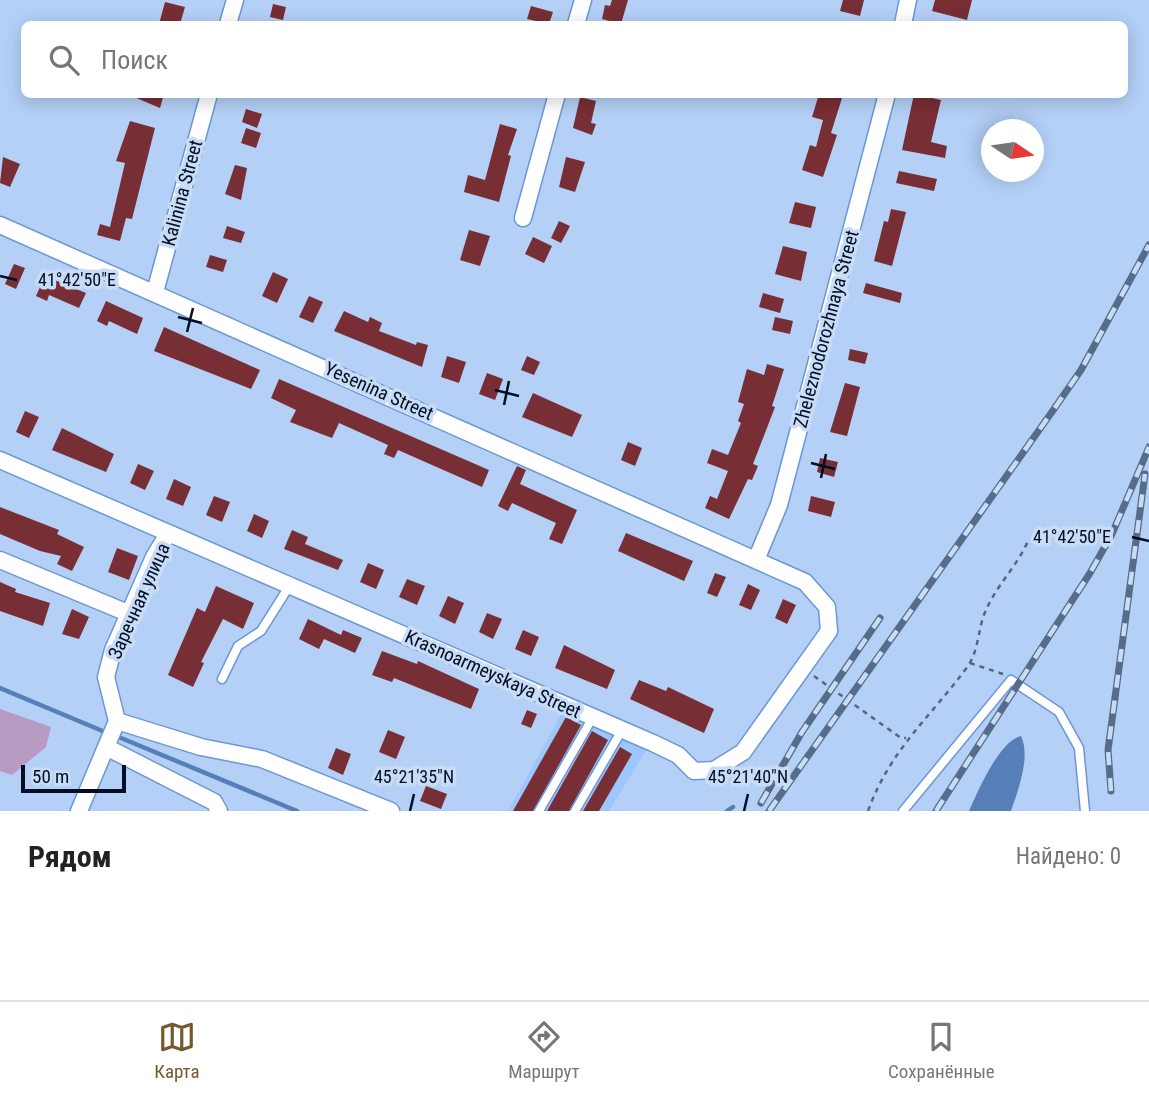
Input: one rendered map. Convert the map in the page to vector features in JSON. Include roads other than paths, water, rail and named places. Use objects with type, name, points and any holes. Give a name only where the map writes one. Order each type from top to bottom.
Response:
[{"type":"street","points":[[229,21],[235,0]]},
{"type":"street","points":[[577,21],[583,0]]},
{"type":"street","points":[[904,21],[908,0]]},
{"type":"street","name":"Kalinina Street","points":[[155,292],[208,98]]},
{"type":"street","points":[[523,218],[556,98]]},
{"type":"street","name":"Zheleznodorozhnaya Street","points":[[756,560],[779,505],[886,98]]},
{"type":"street","name":"Yesenina Street","points":[[0,225],[756,560]]},
{"type":"street","name":"Krasnoarmeyskaya Street","points":[[0,460],[678,755],[694,771],[714,770],[743,752],[829,631],[827,607],[805,582],[756,560]]},
{"type":"street","name":"Заречная улица","points":[[117,721],[106,677],[113,650],[154,557],[168,534]]},
{"type":"street","points":[[0,560],[130,614]]},
{"type":"street","points":[[79,811],[117,721],[201,747],[261,759],[391,811]]},
{"type":"street","points":[[106,747],[214,802],[219,811]]},
{"type":"lane","points":[[222,679],[238,646],[261,631],[290,585]]},
{"type":"lane","points":[[903,811],[1011,680],[1059,712],[1079,748],[1085,811]]},
{"type":"lane","points":[[538,811],[593,717]]},
{"type":"lane","points":[[575,811],[622,730]]},
{"type":"waterway","points":[[0,688],[105,732]]},
{"type":"waterway","points":[[121,738],[297,811]]},
{"type":"waterway","points":[[727,811],[733,807]]},
{"type":"railway","points":[[769,811],[1081,370],[1149,245]]},
{"type":"railway","points":[[936,811],[1090,573],[1112,534],[1149,447]]},
{"type":"railway","points":[[1111,791],[1108,750],[1145,474]]},
{"type":"railway","points":[[761,803],[802,732],[880,618]]}]
